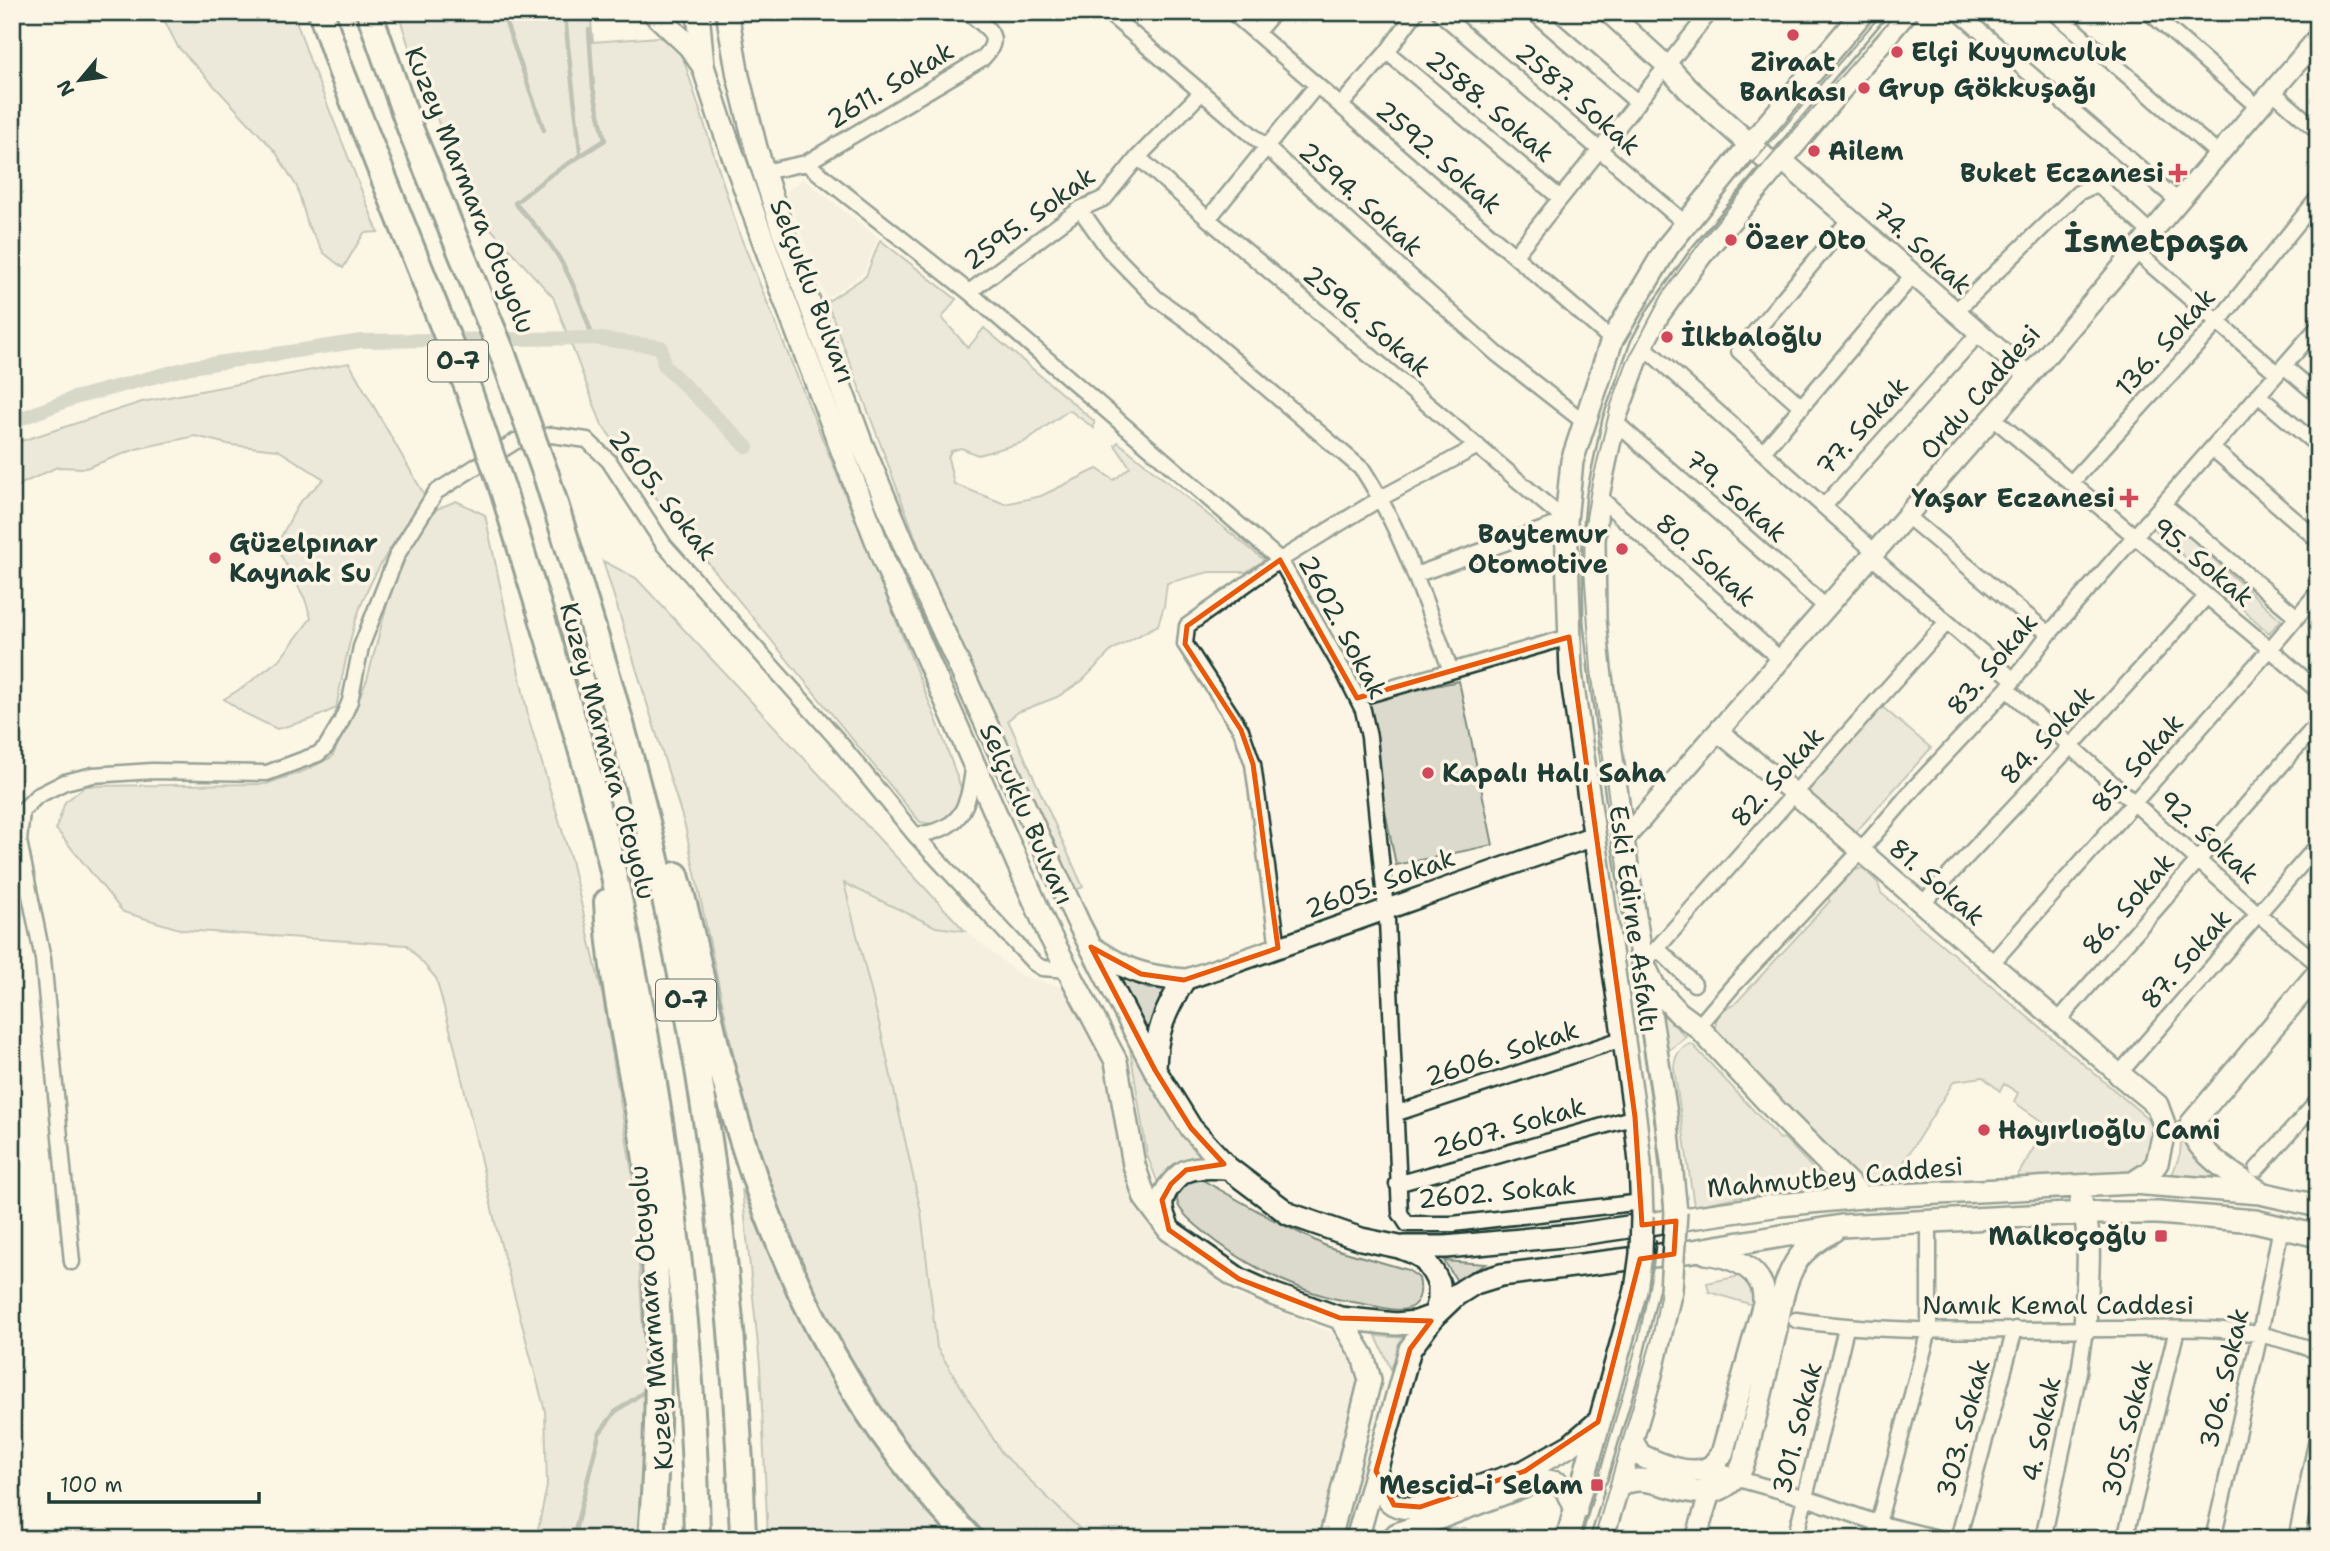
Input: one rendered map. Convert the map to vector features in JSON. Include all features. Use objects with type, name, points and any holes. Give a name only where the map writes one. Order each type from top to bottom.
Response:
[{"type":"highway","name":"Kuzey Marmara Otoyolu","points":[[321,12],[340,68],[465,379],[503,490],[606,842],[648,1046],[673,1205],[689,1377],[697,1539]]},
{"type":"highway","name":"Kuzey Marmara Otoyolu","points":[[369,12],[411,128],[502,352],[546,475],[648,826],[691,1025],[716,1183],[737,1385],[743,1539]]},
{"type":"highway","points":[[627,747],[656,812],[677,881],[739,1133],[784,1260],[830,1350],[882,1432],[916,1477],[971,1539]]},
{"type":"highway","points":[[606,842],[608,935],[638,1105],[649,1184],[654,1257],[657,1344],[651,1539]]},
{"type":"main road","points":[[653,12],[689,46],[704,66]]},
{"type":"main road","name":"Selçuklu Bulvarı","points":[[698,12],[704,66],[720,119],[884,561],[1068,970],[1116,1062],[1133,1166],[1145,1198],[1170,1230],[1239,1279],[1340,1318],[1396,1324],[1416,1322],[1435,1315]]},
{"type":"main road","name":"Selçuklu Bulvarı","points":[[727,12],[738,76],[764,172],[782,229],[861,442],[898,530],[1091,947],[1155,1070],[1191,1128],[1228,1168],[1289,1214],[1361,1239],[1399,1247]]},
{"type":"main road","points":[[1608,12],[1689,90],[1754,140],[1778,163]]},
{"type":"main road","name":"Eski Edirne Asfaltı","points":[[1567,1539],[1636,1290],[1641,1254],[1642,1209],[1635,1116],[1571,673],[1566,521],[1572,461],[1612,340],[1668,246],[1863,12]]},
{"type":"main road","name":"Eski Edirne Asfaltı","points":[[1602,1539],[1650,1379],[1671,1290],[1676,1212],[1650,956],[1623,840],[1595,620],[1594,541],[1598,496],[1614,421],[1642,345],[1658,315],[1701,255],[1906,12]]},
{"type":"main road","name":"Ordu Caddesi","points":[[1623,840],[1874,555],[2318,38]]},
{"type":"main road","name":"74. Sokak","points":[[1778,163],[1850,219],[2029,376]]},
{"type":"main road","name":"81. Sokak","points":[[1719,732],[1794,793],[2119,1074]]},
{"type":"main road","name":"2605. Sokak","points":[[1184,980],[1594,836]]},
{"type":"main road","points":[[1091,947],[1122,967],[1141,974],[1184,980],[1166,1009],[1157,1042],[1155,1070]]},
{"type":"main road","points":[[1650,956],[1659,992],[1679,1013],[1698,1027],[1778,1113],[1862,1197]]},
{"type":"main road","points":[[2260,1193],[2218,1163],[2195,1140],[2191,1124],[2318,973]]},
{"type":"main road","points":[[2119,1074],[2157,1105],[2165,1127],[2157,1163],[2150,1172],[2133,1183]]},
{"type":"main road","points":[[1170,1230],[1162,1213],[1162,1200],[1171,1184],[1186,1170],[1203,1167],[1228,1168]]},
{"type":"main road","name":"Mahmutbey Caddesi","points":[[1399,1247],[1446,1247],[1573,1235],[1780,1205],[1862,1197],[2133,1183],[2260,1193],[2318,1206]]},
{"type":"main road","points":[[2066,1186],[2077,1195],[2085,1213],[2085,1329]]},
{"type":"main road","name":"Mahmutbey Caddesi","points":[[1435,1315],[1465,1289],[1501,1275],[1693,1251],[1841,1226],[2085,1213],[2158,1213],[2255,1221],[2318,1236]]},
{"type":"main road","points":[[1615,1490],[1621,1483],[1635,1478],[1691,1493],[1710,1492],[1735,1478],[1747,1451],[1786,1285],[1797,1260],[1814,1242],[1841,1226]]},
{"type":"main road","points":[[1357,1539],[1410,1349],[1435,1315],[1439,1300],[1438,1284],[1423,1258],[1399,1247]]},
{"type":"main road","points":[[1632,1441],[1640,1455],[1685,1470],[1698,1471],[1712,1466],[1722,1454],[1764,1303],[1762,1286],[1751,1272],[1736,1261],[1721,1255],[1693,1251]]},
{"type":"main road","points":[[1330,1539],[1370,1380],[1363,1356],[1340,1318]]},
{"type":"main road","points":[[1376,1471],[1385,1497],[1394,1505],[1405,1509],[1420,1507],[1525,1471],[1571,1445],[1598,1422]]},
{"type":"main road","points":[[1696,1539],[1710,1492],[1712,1466]]},
{"type":"main road","points":[[1392,1539],[1397,1534],[1537,1481],[1549,1480],[1565,1488],[1572,1497],[1576,1511]]},
{"type":"street","name":"2611. Sokak","points":[[764,172],[806,163],[983,58],[991,50],[991,31],[967,12]]},
{"type":"street","name":"2594. Sokak","points":[[1107,12],[1266,147],[1497,354],[1584,422]]},
{"type":"street","name":"2592. Sokak","points":[[1232,12],[1612,340]]},
{"type":"street","points":[[1256,33],[1274,12]]},
{"type":"street","points":[[1341,105],[1387,52],[1416,12]]},
{"type":"street","name":"2587. Sokak","points":[[1439,12],[1686,224]]},
{"type":"street","points":[[1532,12],[1637,103]]},
{"type":"street","points":[[1515,256],[1710,12]]},
{"type":"street","points":[[1958,12],[2178,201]]},
{"type":"street","points":[[2054,12],[2218,154]]},
{"type":"street","points":[[2149,12],[2258,107]]},
{"type":"street","name":"2588. Sokak","points":[[1387,52],[1560,198]]},
{"type":"street","points":[[1208,219],[1317,85]]},
{"type":"street","points":[[2272,91],[2318,131]]},
{"type":"street","name":"2595. Sokak","points":[[806,163],[969,292],[1080,209],[1105,198],[1138,157],[1201,93]]},
{"type":"street","name":"2596. Sokak","points":[[1138,157],[1566,521]]},
{"type":"street","points":[[1955,313],[2078,193],[2097,184],[2151,233]]},
{"type":"street","name":"136. Sokak","points":[[2071,483],[2218,322],[2318,198]]},
{"type":"street","points":[[1080,209],[1109,250],[1136,280],[1363,470],[1381,498],[1415,575],[1451,671]]},
{"type":"street","points":[[1802,407],[1739,351],[1850,219]]},
{"type":"street","points":[[2135,251],[2218,322],[2318,395]]},
{"type":"street","points":[[1763,452],[1912,276]]},
{"type":"street","name":"2602. Sokak","points":[[969,292],[1280,560],[1363,710],[1369,737],[1385,908],[1397,1113],[1397,1184],[1400,1213],[1407,1224],[1453,1224],[1642,1209]]},
{"type":"street","name":"83. Sokak","points":[[1698,1027],[1732,986],[1860,851],[1915,787],[2010,685],[2049,634],[2318,327]]},
{"type":"street","name":"77. Sokak","points":[[1825,505],[1976,330]]},
{"type":"street","name":"92. Sokak","points":[[1642,345],[1825,505],[2134,803],[2318,964]]},
{"type":"street","points":[[2258,395],[2318,446]]},
{"type":"street","name":"95. Sokak","points":[[1992,417],[2318,691]]},
{"type":"street","name":"79. Sokak","points":[[1614,421],[1826,608]]},
{"type":"street","name":"2605. Sokak","points":[[72,1262],[43,959],[19,841],[22,811],[37,796],[65,782],[93,775],[152,771],[267,773],[318,754],[326,747],[341,722],[349,701],[361,647],[397,555],[436,492],[516,441],[552,435],[587,440],[609,461],[664,545],[835,737],[915,835],[1034,963],[1042,968],[1068,970]]},
{"type":"street","points":[[1279,948],[1253,764],[1241,730],[1185,645],[1187,626],[1280,560],[1381,498],[1478,446]]},
{"type":"street","points":[[2212,448],[2318,540]]},
{"type":"street","name":"80. Sokak","points":[[1598,496],[1781,660]]},
{"type":"street","points":[[2163,504],[2297,617]]},
{"type":"street","points":[[1907,516],[2049,634]]},
{"type":"street","points":[[1415,575],[1566,521]]},
{"type":"street","name":"85. Sokak","points":[[1991,964],[2318,592]]},
{"type":"street","name":"84. Sokak","points":[[1922,904],[2072,745],[2206,597]]},
{"type":"street","name":"82. Sokak","points":[[1650,956],[1947,622]]},
{"type":"street","points":[[1357,698],[1569,637]]},
{"type":"street","name":"86. Sokak","points":[[2058,1021],[2318,723]]},
{"type":"street","points":[[915,835],[935,833],[949,826],[963,812],[971,791],[974,763]]},
{"type":"street","name":"87. Sokak","points":[[2119,1074],[2318,845]]},
{"type":"street","points":[[1650,956],[1694,984]]},
{"type":"street","name":"2606. Sokak","points":[[1397,1113],[1622,1039]]},
{"type":"street","points":[[2257,1170],[2318,1101]]},
{"type":"street","name":"2607. Sokak","points":[[1397,1184],[1635,1116]]},
{"type":"street","points":[[1874,1539],[1929,1330],[1928,1222]]},
{"type":"street","name":"306. Sokak","points":[[2213,1539],[2260,1334],[2281,1227]]},
{"type":"street","name":"Namık Kemal Caddesi","points":[[1796,1320],[1846,1328],[1929,1330],[2177,1329],[2260,1334],[2318,1351]]},
{"type":"street","name":"301. Sokak","points":[[1795,1539],[1846,1328]]},
{"type":"street","name":"303. Sokak","points":[[1958,1539],[2015,1329]]},
{"type":"street","name":"4. Sokak","points":[[2043,1539],[2079,1372],[2085,1329]]},
{"type":"street","name":"305. Sokak","points":[[2124,1539],[2177,1329]]},
{"type":"street","points":[[2296,1539],[2318,1434]]},
{"type":"street","points":[[1712,1466],[1735,1478],[1877,1523],[1942,1539]]},
{"type":"highlighted area","points":[[1280,560],[1357,698],[1569,637],[1635,1117],[1642,1225],[1676,1221],[1674,1254],[1640,1259],[1598,1422],[1525,1471],[1420,1507],[1394,1505],[1376,1471],[1410,1349],[1431,1321],[1340,1318],[1239,1279],[1169,1230],[1162,1200],[1171,1184],[1186,1170],[1224,1164],[1191,1128],[1155,1070],[1091,947],[1141,974],[1184,980],[1278,948],[1253,764],[1241,730],[1185,644],[1187,626]]},
{"type":"shaded area","points":[[160,12],[293,12],[378,232],[364,233],[343,268],[324,253],[308,225],[297,187],[275,151],[178,47]]},
{"type":"shaded area","points":[[398,12],[590,12],[593,42],[659,37],[670,41],[681,51],[739,233],[938,724],[961,788],[958,806],[946,822],[920,822],[673,520],[602,425],[553,297],[472,208],[410,50]]},
{"type":"shaded area","points":[[803,178],[878,238],[864,272],[826,299],[786,192]]},
{"type":"shaded area","points":[[880,240],[956,299],[942,318],[968,348],[984,328],[1094,421],[1094,428],[1069,410],[1024,442],[978,455],[961,448],[951,451],[948,458],[954,484],[1005,504],[1041,496],[1097,469],[1114,480],[1130,467],[1115,445],[1118,442],[1264,560],[1246,572],[1209,572],[1167,583],[1158,625],[1112,650],[1082,681],[1057,697],[1018,712],[1008,720],[1083,887],[1076,890],[1039,817],[921,552],[827,302],[866,276]]},
{"type":"shaded area","points":[[349,363],[426,498],[387,553],[362,602],[336,708],[312,719],[277,729],[244,713],[224,699],[281,658],[311,618],[305,599],[276,546],[299,503],[324,479],[278,450],[232,445],[195,436],[136,449],[86,468],[57,467],[23,483],[12,492],[12,444],[142,402]]},
{"type":"shaded area","points":[[456,501],[485,515],[529,720],[571,860],[603,998],[634,1185],[647,1394],[641,1539],[536,1539],[547,1486],[545,1411],[496,1226],[436,978],[407,945],[183,930],[123,912],[56,829],[65,802],[86,786],[266,784],[304,771],[332,757],[367,680],[389,597],[414,538],[437,509]]},
{"type":"shaded area","points":[[2167,517],[2281,620],[2269,633],[2155,530]]},
{"type":"shaded area","points":[[603,561],[636,578],[965,931],[936,927],[844,883],[880,1027],[921,1212],[937,1348],[1002,1453],[1090,1539],[989,1539],[913,1457],[859,1381],[797,1261],[744,1104],[685,826]]},
{"type":"shaded area","points":[[1459,681],[1493,845],[1396,865],[1363,701]]},
{"type":"shaded area","points":[[1881,706],[1931,748],[1855,833],[1808,791]]},
{"type":"shaded area","points":[[1863,868],[1878,883],[1881,893],[2146,1117],[2154,1134],[2154,1142],[2142,1165],[2127,1176],[2015,1180],[2047,1125],[2014,1102],[2018,1093],[2004,1084],[2000,1091],[1983,1077],[1954,1081],[1895,1176],[1899,1180],[1898,1184],[1873,1184],[1855,1180],[1715,1032],[1717,1018],[1722,1011],[1734,1005],[1830,901],[1827,897],[1843,879]]},
{"type":"shaded area","points":[[844,882],[936,927],[965,931],[1020,975],[1068,989],[1106,1059],[1158,1231],[1233,1293],[1333,1333],[1363,1371],[1321,1539],[1090,1539],[1002,1453],[937,1348],[921,1212]]},
{"type":"shaded area","points":[[1116,976],[1149,989],[1173,988],[1150,1038]]},
{"type":"shaded area","points":[[1662,1017],[1666,1017],[1686,1037],[1668,1051]]},
{"type":"shaded area","points":[[1689,1044],[1693,1045],[1780,1139],[1784,1138],[1820,1176],[1817,1187],[1799,1188],[1745,1201],[1741,1196],[1694,1206],[1674,1068],[1678,1054]]},
{"type":"shaded area","points":[[1130,1049],[1183,1130],[1211,1157],[1188,1159],[1171,1172],[1160,1188],[1147,1155]]},
{"type":"shaded area","points":[[2181,1140],[2208,1169],[2221,1177],[2172,1175],[2180,1154]]},
{"type":"shaded area","points":[[1199,1178],[1328,1247],[1408,1270],[1419,1278],[1417,1301],[1407,1309],[1398,1310],[1332,1298],[1298,1287],[1248,1262],[1203,1231],[1180,1208],[1177,1199],[1180,1190]]},
{"type":"shaded area","points":[[742,1189],[791,1301],[834,1383],[886,1459],[952,1539],[768,1539],[760,1365]]},
{"type":"shaded area","points":[[1444,1261],[1486,1264],[1457,1281]]},
{"type":"shaded area","points":[[1744,1275],[1756,1288],[1756,1306],[1709,1292],[1707,1283]]},
{"type":"shaded area","points":[[1376,1336],[1406,1338],[1393,1374]]},
{"type":"waterway","points":[[502,12],[544,130]]},
{"type":"waterway","points":[[565,12],[580,153]]},
{"type":"waterway","points":[[589,30],[593,88],[605,140],[549,176],[515,203],[546,239],[564,266],[593,338]]},
{"type":"waterway","points":[[12,422],[74,398],[191,367],[361,341],[593,338],[661,347],[664,365],[747,447]]},
{"type":"waterway","points":[[573,1539],[599,1434],[615,1412],[645,1391]]},
{"type":"tram line","points":[[1739,179],[1883,12]]},
{"type":"tram line","points":[[1594,1539],[1652,1339],[1666,1242],[1661,1165],[1591,670],[1584,567],[1585,524],[1592,483],[1611,405],[1627,362],[1664,292],[1704,237],[1768,160],[1897,12]]},
{"type":"tram line","points":[[1581,1539],[1639,1337],[1656,1241]]},
{"type":"place","name":"Ziraat Bankası","points":[[1793,35]]},
{"type":"place","name":"Elçi Kuyumculuk","points":[[1897,52]]},
{"type":"place","name":"Grup Gökkuşağı","points":[[1864,88]]},
{"type":"place","name":"Ailem","points":[[1814,151]]},
{"type":"place","name":"Buket Eczanesi","points":[[2178,173]]},
{"type":"place","name":"Özer Oto","points":[[1731,240]]},
{"type":"place","name":"İlkbaloğlu","points":[[1667,337]]},
{"type":"place","name":"Yaşar Eczanesi","points":[[2129,498]]},
{"type":"place","name":"Baytemur Otomotive","points":[[1622,549]]},
{"type":"place","name":"Güzelpınar Kaynak Su","points":[[215,558]]},
{"type":"place","name":"Kapalı Halı Saha","points":[[1428,773]]},
{"type":"place","name":"Hayırlıoğlu Cami","points":[[1984,1130]]},
{"type":"place","name":"Malkoçoğlu","points":[[2161,1236]]},
{"type":"place","name":"Mescid-i Selam","points":[[1597,1485]]},
{"type":"district","name":"İsmetpaşa","points":[[2156,240]]}]
